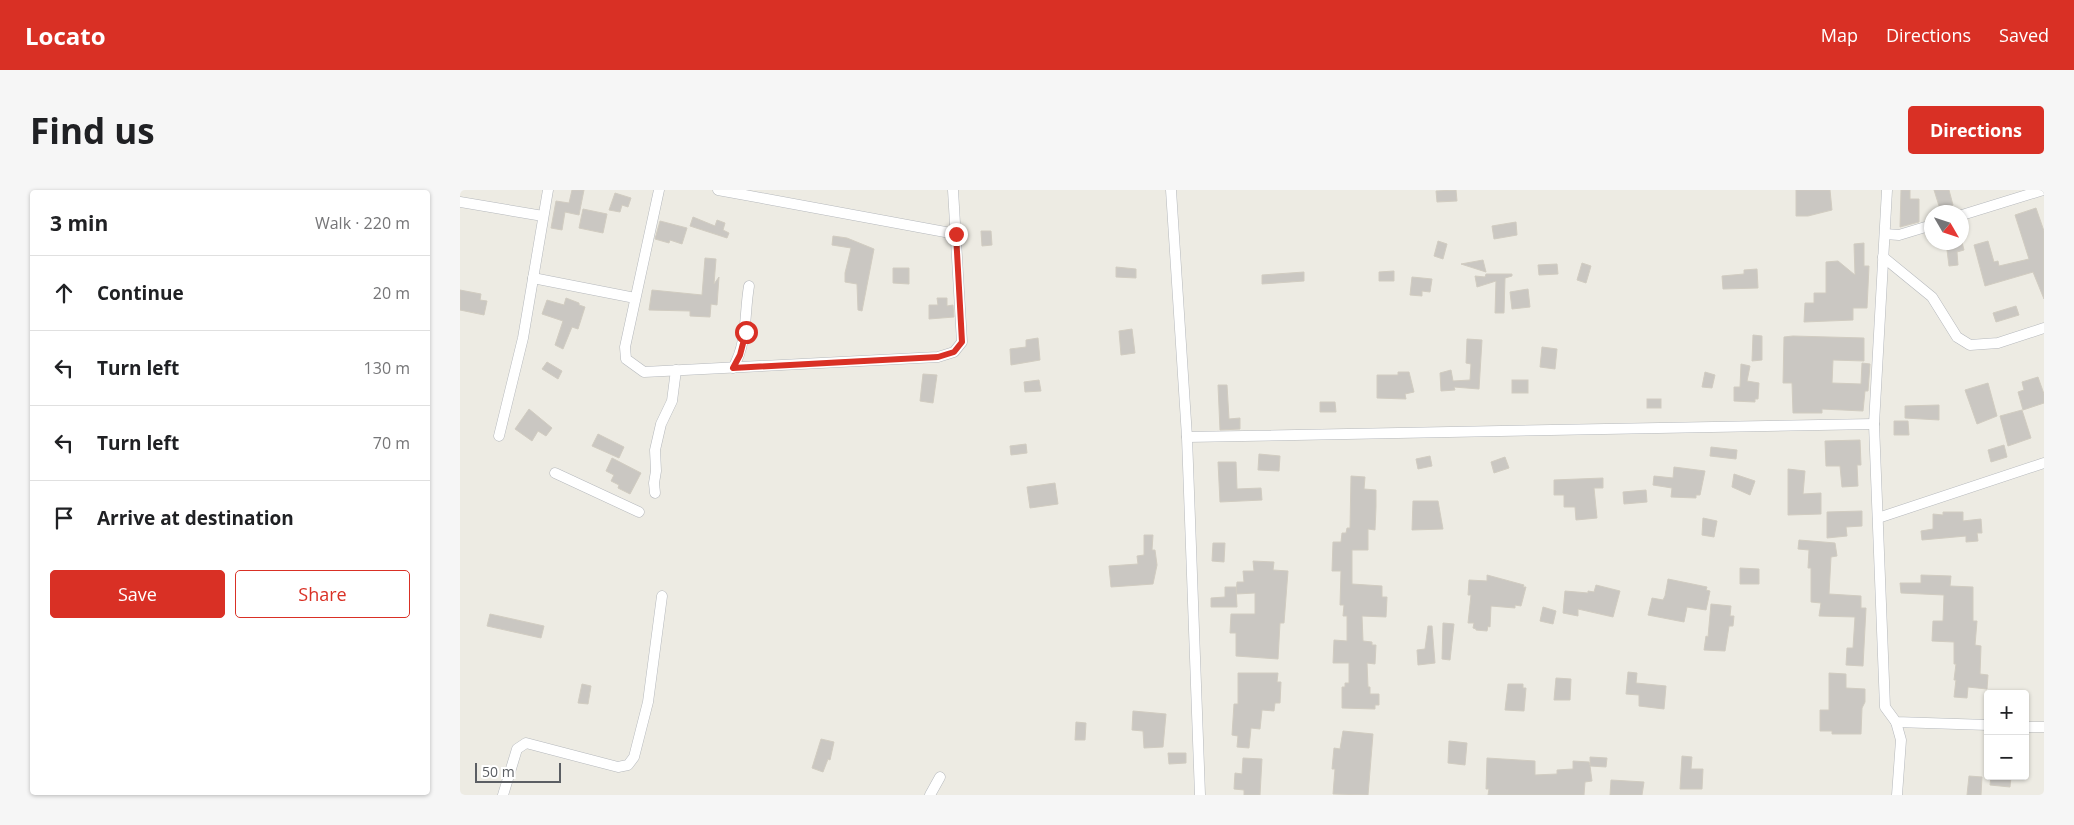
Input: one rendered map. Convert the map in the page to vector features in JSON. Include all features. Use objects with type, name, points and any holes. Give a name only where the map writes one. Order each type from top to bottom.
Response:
[{"type":"street","points":[[499,436],[523,338],[548,190]]},
{"type":"street","points":[[659,190],[625,347],[626,359],[644,372],[938,357],[954,352],[962,342],[953,190]]},
{"type":"street","points":[[718,190],[956,234]]},
{"type":"street","points":[[1171,190],[1187,437],[1200,795]]},
{"type":"street","points":[[1887,190],[1874,424],[1885,707],[1896,722],[1901,740],[1897,795]]},
{"type":"street","points":[[1969,213],[2043,190]]},
{"type":"street","points":[[460,202],[543,216]]},
{"type":"street","points":[[1885,234],[1899,235],[1924,227]]},
{"type":"street","points":[[1884,257],[1932,297],[1957,337],[1970,345],[1998,343],[2044,328]]},
{"type":"street","points":[[533,278],[635,298]]},
{"type":"street","points":[[733,368],[740,355],[746,332],[749,286]]},
{"type":"street","points":[[656,492],[654,483],[656,471],[655,450],[661,424],[672,401],[676,370]]},
{"type":"street","points":[[1187,437],[1874,424]]},
{"type":"street","points":[[1878,518],[2044,463]]},
{"type":"street","points":[[555,473],[639,512]]},
{"type":"street","points":[[503,795],[517,749],[526,743],[618,767],[628,766],[634,757],[648,702],[662,596]]},
{"type":"street","points":[[1896,722],[1984,725]]},
{"type":"street","points":[[2029,727],[2044,727]]},
{"type":"street","points":[[930,795],[940,777]]},
{"type":"building","points":[[572,190],[584,190],[579,215],[565,212],[562,230],[551,228],[556,201],[569,203]]},
{"type":"building","points":[[1456,190],[1457,201],[1437,202],[1436,191]]},
{"type":"building","points":[[1796,190],[1830,190],[1832,210],[1808,216],[1796,216]]},
{"type":"building","points":[[1901,190],[1910,190],[1910,199],[1919,199],[1919,222],[1900,227]]},
{"type":"building","points":[[1934,190],[1949,190],[1953,205],[1939,205]]},
{"type":"building","points":[[615,193],[631,198],[628,207],[622,205],[620,212],[609,210]]},
{"type":"building","points":[[2036,208],[2044,231],[2044,299],[2033,272],[1985,286],[1974,245],[1988,241],[1994,262],[1998,261],[1999,266],[2029,259],[2015,215]]},
{"type":"building","points":[[583,209],[607,214],[603,233],[579,228]]},
{"type":"building","points":[[693,217],[715,226],[717,220],[725,223],[723,230],[729,233],[727,238],[690,226]]},
{"type":"building","points":[[660,221],[687,228],[682,244],[670,240],[669,243],[655,239]]},
{"type":"building","points":[[1516,222],[1517,235],[1494,239],[1492,226]]},
{"type":"building","points":[[981,231],[991,231],[992,245],[982,246]]},
{"type":"building","points":[[833,236],[847,238],[874,249],[862,311],[858,310],[857,284],[845,282],[845,273],[851,248],[832,245]]},
{"type":"building","points":[[1438,241],[1447,244],[1443,259],[1434,256]]},
{"type":"building","points":[[1864,243],[1864,266],[1869,266],[1867,308],[1853,308],[1853,320],[1804,322],[1805,303],[1814,303],[1814,293],[1826,293],[1826,262],[1838,261],[1855,275],[1854,244]]},
{"type":"building","points":[[1947,250],[1964,250],[1957,252],[1958,265],[1949,266]]},
{"type":"building","points":[[705,258],[716,259],[714,284],[719,277],[717,305],[711,304],[710,317],[690,316],[690,311],[649,310],[652,290],[702,295]]},
{"type":"building","points":[[1483,260],[1486,272],[1461,264]]},
{"type":"building","points":[[1582,263],[1591,266],[1586,283],[1577,280]]},
{"type":"building","points":[[1557,264],[1558,274],[1539,275],[1538,265]]},
{"type":"building","points":[[1116,267],[1136,269],[1136,278],[1116,277]]},
{"type":"building","points":[[893,268],[909,268],[909,284],[893,283]]},
{"type":"building","points":[[1757,269],[1758,288],[1723,289],[1722,276],[1744,274],[1744,270]]},
{"type":"building","points":[[1394,271],[1394,281],[1379,281],[1379,272]]},
{"type":"building","points":[[1304,272],[1304,281],[1262,284],[1262,275]]},
{"type":"building","points":[[1486,274],[1512,274],[1512,276],[1505,278],[1504,313],[1495,313],[1496,281],[1477,287],[1475,276],[1485,277]]},
{"type":"building","points":[[1412,277],[1432,279],[1430,292],[1422,291],[1422,296],[1410,295]]},
{"type":"building","points":[[1528,289],[1530,307],[1512,309],[1510,292]]},
{"type":"building","points":[[460,290],[481,294],[480,300],[487,301],[484,315],[460,310]]},
{"type":"building","points":[[566,298],[585,307],[578,329],[572,327],[563,349],[555,345],[563,321],[542,314],[547,300],[564,305]]},
{"type":"building","points":[[937,298],[947,298],[947,306],[953,305],[954,317],[929,319],[929,305],[938,305]]},
{"type":"building","points":[[2016,306],[2019,315],[1996,322],[1993,313]]},
{"type":"building","points":[[1132,329],[1135,353],[1121,355],[1119,331]]},
{"type":"building","points":[[1753,335],[1762,336],[1762,360],[1752,361]]},
{"type":"building","points":[[1784,337],[1864,338],[1864,361],[1833,360],[1832,383],[1861,384],[1862,363],[1870,364],[1868,391],[1865,391],[1863,411],[1822,409],[1822,413],[1793,413],[1792,383],[1783,383]]},
{"type":"building","points":[[1038,338],[1040,360],[1011,365],[1010,349],[1026,347],[1026,340]]},
{"type":"building","points":[[1467,339],[1482,340],[1479,389],[1454,387],[1455,390],[1441,391],[1440,373],[1451,370],[1453,381],[1470,380],[1471,364],[1466,363]]},
{"type":"building","points":[[1542,347],[1557,349],[1555,369],[1540,367]]},
{"type":"building","points":[[547,362],[562,371],[558,379],[542,369]]},
{"type":"building","points":[[1741,364],[1750,366],[1747,381],[1759,383],[1758,399],[1755,399],[1755,402],[1734,401],[1734,387],[1740,387]]},
{"type":"building","points":[[1398,372],[1409,372],[1414,392],[1405,394],[1406,399],[1377,398],[1377,375],[1398,375]]},
{"type":"building","points":[[1705,372],[1715,375],[1712,388],[1702,387]]},
{"type":"building","points":[[923,374],[937,375],[933,403],[920,401]]},
{"type":"building","points":[[2038,377],[2044,394],[2044,403],[2023,410],[2018,392],[2024,390],[2022,382]]},
{"type":"building","points":[[1039,380],[1041,391],[1025,392],[1024,382]]},
{"type":"building","points":[[1512,380],[1528,380],[1528,393],[1512,393]]},
{"type":"building","points":[[1988,383],[1997,416],[1977,424],[1965,390]]},
{"type":"building","points":[[1218,385],[1227,385],[1229,419],[1240,418],[1240,429],[1220,430]]},
{"type":"building","points":[[1647,399],[1661,399],[1661,408],[1647,408]]},
{"type":"building","points":[[1320,402],[1335,402],[1336,412],[1320,412]]},
{"type":"building","points":[[1939,405],[1939,420],[1905,418],[1905,406]]},
{"type":"building","points":[[529,409],[552,428],[546,436],[538,431],[532,441],[515,429]]},
{"type":"building","points":[[2022,410],[2031,438],[2008,446],[2000,416]]},
{"type":"building","points":[[1894,421],[1908,421],[1909,435],[1894,435]]},
{"type":"building","points":[[598,434],[624,447],[619,458],[592,446]]},
{"type":"building","points":[[1860,440],[1861,465],[1857,465],[1858,486],[1842,487],[1840,466],[1826,466],[1825,441]]},
{"type":"building","points":[[1026,444],[1027,453],[1011,455],[1010,446]]},
{"type":"building","points":[[2004,445],[2007,457],[1991,462],[1988,450]]},
{"type":"building","points":[[1711,447],[1737,450],[1736,459],[1710,456]]},
{"type":"building","points":[[1259,454],[1280,456],[1279,471],[1258,470]]},
{"type":"building","points":[[1430,456],[1432,466],[1418,469],[1416,459]]},
{"type":"building","points":[[1505,457],[1509,468],[1494,473],[1491,462]]},
{"type":"building","points":[[612,458],[641,473],[630,494],[618,488],[619,485],[611,481],[614,475],[606,471]]},
{"type":"building","points":[[1218,462],[1236,462],[1237,489],[1261,488],[1262,500],[1220,502]]},
{"type":"building","points":[[1674,467],[1705,471],[1700,495],[1696,495],[1696,498],[1671,497],[1672,488],[1653,485],[1654,476],[1673,478]]},
{"type":"building","points":[[1788,469],[1805,471],[1803,494],[1821,493],[1821,514],[1788,515]]},
{"type":"building","points":[[1734,474],[1755,481],[1750,495],[1732,487]]},
{"type":"building","points":[[1351,476],[1365,477],[1364,489],[1376,490],[1375,530],[1368,529],[1368,550],[1352,550],[1352,584],[1382,586],[1382,597],[1387,597],[1386,617],[1362,616],[1363,641],[1372,642],[1372,645],[1376,645],[1375,664],[1367,663],[1370,694],[1379,694],[1379,705],[1375,705],[1375,709],[1342,708],[1342,687],[1345,687],[1345,683],[1349,683],[1349,663],[1333,663],[1334,640],[1347,641],[1347,616],[1343,616],[1344,605],[1340,605],[1341,571],[1332,571],[1333,542],[1341,542],[1342,533],[1346,533],[1347,528],[1350,528]]},
{"type":"building","points":[[1603,478],[1603,488],[1594,488],[1597,518],[1576,520],[1575,507],[1564,507],[1564,495],[1554,495],[1554,480]]},
{"type":"building","points":[[1055,483],[1058,504],[1030,508],[1027,487]]},
{"type":"building","points":[[1646,490],[1647,502],[1624,504],[1623,492]]},
{"type":"building","points":[[1413,501],[1438,501],[1443,529],[1412,530]]},
{"type":"building","points":[[1862,511],[1862,526],[1846,527],[1847,536],[1827,538],[1827,512]]},
{"type":"building","points":[[1943,512],[1963,512],[1963,521],[1981,519],[1982,533],[1977,533],[1978,541],[1966,542],[1966,536],[1922,540],[1921,531],[1933,529],[1933,514],[1943,515]]},
{"type":"building","points":[[1703,518],[1717,521],[1714,537],[1702,535]]},
{"type":"building","points":[[1144,535],[1153,535],[1152,550],[1155,550],[1157,565],[1153,584],[1111,587],[1109,566],[1138,564],[1137,556],[1144,555]]},
{"type":"building","points":[[1799,540],[1835,543],[1837,556],[1831,557],[1829,594],[1861,596],[1861,608],[1866,608],[1863,666],[1846,665],[1847,648],[1853,648],[1855,617],[1819,616],[1821,603],[1811,602],[1811,568],[1808,568],[1809,550],[1798,549]]},
{"type":"building","points":[[1213,543],[1225,543],[1224,562],[1212,561]]},
{"type":"building","points":[[1253,561],[1274,562],[1273,570],[1288,571],[1284,623],[1280,623],[1278,659],[1236,656],[1236,633],[1230,633],[1231,614],[1255,614],[1255,593],[1236,594],[1237,582],[1244,582],[1243,571],[1254,571]]},
{"type":"building","points":[[1740,568],[1759,569],[1759,584],[1740,584]]},
{"type":"building","points":[[1487,575],[1526,587],[1521,606],[1515,605],[1515,608],[1491,606],[1490,627],[1488,626],[1487,631],[1476,630],[1473,628],[1474,623],[1468,623],[1471,595],[1468,595],[1469,580],[1487,581]]},
{"type":"building","points":[[1921,575],[1951,576],[1950,586],[1973,587],[1973,621],[1977,621],[1975,645],[1981,646],[1980,674],[1988,675],[1987,689],[1968,687],[1967,698],[1954,697],[1956,664],[1954,664],[1954,642],[1932,641],[1933,621],[1943,621],[1944,595],[1901,593],[1900,583],[1921,583]]},
{"type":"building","points":[[1668,579],[1707,587],[1706,590],[1710,591],[1706,610],[1687,607],[1684,622],[1648,615],[1652,598],[1663,600]]},
{"type":"building","points":[[1596,585],[1620,591],[1613,617],[1578,609],[1578,616],[1563,613],[1565,591],[1594,592]]},
{"type":"building","points":[[1225,587],[1236,587],[1237,607],[1211,607],[1211,598],[1225,597]]},
{"type":"building","points":[[1711,604],[1731,606],[1730,616],[1734,616],[1733,626],[1729,626],[1725,651],[1704,650],[1706,636],[1708,637]]},
{"type":"building","points":[[1543,607],[1556,611],[1553,624],[1540,621]]},
{"type":"building","points":[[490,614],[544,626],[541,638],[487,626]]},
{"type":"building","points":[[1443,623],[1454,624],[1450,660],[1442,659]]},
{"type":"building","points":[[1428,626],[1432,626],[1435,663],[1418,665],[1417,650],[1425,649]]},
{"type":"building","points":[[1628,672],[1637,673],[1636,683],[1666,686],[1664,709],[1639,706],[1639,695],[1626,694]]},
{"type":"building","points":[[1238,673],[1278,673],[1277,682],[1281,682],[1280,703],[1275,703],[1274,711],[1262,710],[1260,729],[1251,728],[1249,748],[1237,747],[1238,736],[1232,735],[1234,704],[1238,704]]},
{"type":"building","points":[[1829,673],[1846,674],[1846,688],[1865,689],[1861,734],[1832,734],[1832,731],[1820,731],[1820,710],[1829,710]]},
{"type":"building","points":[[1556,678],[1571,679],[1570,700],[1554,700]]},
{"type":"building","points":[[582,684],[591,686],[588,704],[578,703]]},
{"type":"building","points":[[1508,684],[1523,684],[1523,688],[1526,688],[1524,711],[1505,710]]},
{"type":"building","points":[[1133,711],[1166,714],[1163,747],[1144,748],[1143,731],[1132,730]]},
{"type":"building","points":[[1076,722],[1086,723],[1085,740],[1075,740]]},
{"type":"building","points":[[1343,731],[1373,734],[1368,795],[1333,794],[1335,769],[1332,769],[1334,748],[1340,749]]},
{"type":"building","points":[[821,739],[834,742],[830,760],[828,759],[823,772],[812,768]]},
{"type":"building","points":[[1449,741],[1467,743],[1465,765],[1448,763]]},
{"type":"building","points":[[1168,753],[1186,753],[1186,763],[1169,764]]},
{"type":"building","points":[[1682,756],[1692,757],[1691,769],[1703,769],[1702,789],[1680,789]]},
{"type":"building","points":[[1590,757],[1607,758],[1606,767],[1590,766],[1592,781],[1585,782],[1584,795],[1488,795],[1489,789],[1486,789],[1487,758],[1535,761],[1535,775],[1557,774],[1557,770],[1573,769],[1573,761],[1589,762],[1590,765]]},
{"type":"building","points":[[1243,758],[1262,759],[1260,795],[1244,795],[1244,790],[1234,789],[1235,773],[1242,774]]},
{"type":"building","points":[[1969,776],[1982,777],[1981,795],[1967,795]]},
{"type":"building","points":[[1611,780],[1644,782],[1642,795],[1610,795]]},
{"type":"building","points":[[1991,780],[2011,780],[2010,787],[1990,785]]},
{"type":"route","points":[[746,332],[740,355],[733,368],[938,357],[954,352],[962,342],[956,234]]}]
